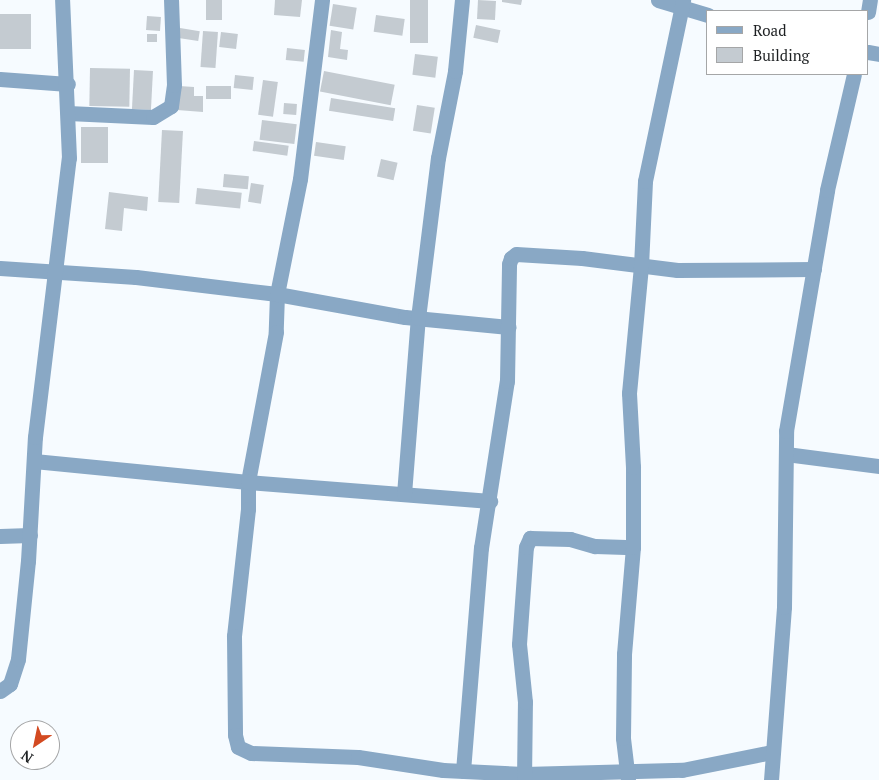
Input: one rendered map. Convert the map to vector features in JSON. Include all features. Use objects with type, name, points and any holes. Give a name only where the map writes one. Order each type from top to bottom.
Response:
[{"type":"street","points":[[0,691],[10,684],[18,660],[30,535],[34,461],[69,158],[68,84],[62,0]]},
{"type":"street","points":[[68,113],[153,117],[171,106],[174,85],[170,0]]},
{"type":"street","points":[[322,0],[300,179],[277,294],[276,332],[248,482],[248,509],[234,636],[235,735],[238,747],[251,753],[358,758],[524,777],[628,776],[682,770],[772,752]]},
{"type":"street","points":[[404,494],[418,318],[438,158],[455,71],[462,0]]},
{"type":"street","points":[[658,0],[683,4],[706,14]]},
{"type":"street","points":[[628,776],[623,738],[624,654],[633,546],[633,467],[629,393],[641,266],[645,181],[683,4]]},
{"type":"street","points":[[770,780],[784,607],[786,431],[827,190],[854,75]]},
{"type":"street","points":[[0,79],[68,84]]},
{"type":"street","points":[[463,771],[481,548],[490,501],[507,381],[509,264],[511,258],[516,254],[582,258],[677,270],[814,269]]},
{"type":"street","points":[[0,268],[136,277],[277,294],[418,318],[509,327]]},
{"type":"street","points":[[786,454],[879,466]]},
{"type":"street","points":[[34,461],[248,482],[490,501]]},
{"type":"street","points":[[0,536],[30,535]]},
{"type":"street","points":[[524,777],[525,702],[519,644],[526,547],[530,538],[570,539],[595,546],[633,546]]},
{"type":"building","points":[[206,0],[222,0],[222,20],[206,20]]},
{"type":"building","points":[[275,0],[302,0],[300,17],[274,15]]},
{"type":"building","points":[[410,0],[428,0],[428,43],[410,43]]},
{"type":"building","points":[[478,0],[496,1],[495,20],[477,19]]},
{"type":"building","points":[[502,0],[522,0],[521,5],[502,2]]},
{"type":"building","points":[[333,4],[357,8],[353,29],[330,26]]},
{"type":"building","points":[[0,14],[31,14],[31,49],[0,49]]},
{"type":"building","points":[[376,15],[405,19],[402,36],[374,32]]},
{"type":"building","points":[[147,16],[161,17],[160,31],[146,30]]},
{"type":"building","points":[[476,25],[500,30],[498,43],[473,38]]},
{"type":"building","points":[[180,28],[200,31],[198,41],[178,38]]},
{"type":"building","points":[[331,30],[342,32],[340,49],[348,50],[347,60],[328,57]]},
{"type":"building","points":[[203,31],[218,32],[215,68],[200,67]]},
{"type":"building","points":[[221,32],[238,34],[236,49],[219,47]]},
{"type":"building","points":[[147,34],[157,34],[157,42],[147,42]]},
{"type":"building","points":[[287,48],[305,50],[304,62],[286,60]]},
{"type":"building","points":[[415,54],[438,57],[435,78],[412,75]]},
{"type":"building","points":[[90,68],[130,69],[129,107],[89,106]]},
{"type":"building","points":[[134,70],[153,71],[151,110],[132,109]]},
{"type":"building","points":[[324,71],[395,85],[391,105],[320,92]]},
{"type":"building","points":[[235,75],[254,77],[253,90],[234,88]]},
{"type":"building","points":[[263,80],[278,82],[273,117],[258,115]]},
{"type":"building","points":[[179,86],[194,87],[194,96],[203,96],[203,112],[177,110]]},
{"type":"building","points":[[206,86],[231,86],[231,99],[206,99]]},
{"type":"building","points":[[331,98],[395,108],[393,121],[329,111]]},
{"type":"building","points":[[284,103],[297,104],[296,115],[283,114]]},
{"type":"building","points":[[417,105],[435,108],[431,133],[413,131]]},
{"type":"building","points":[[262,120],[297,124],[294,144],[260,140]]},
{"type":"building","points":[[81,127],[108,127],[108,163],[81,163]]},
{"type":"building","points":[[162,130],[183,131],[179,203],[158,202]]},
{"type":"building","points":[[254,141],[289,146],[287,156],[253,151]]},
{"type":"building","points":[[316,142],[346,146],[344,160],[314,156]]},
{"type":"building","points":[[381,159],[398,163],[394,180],[377,177]]},
{"type":"building","points":[[224,174],[249,176],[248,189],[223,187]]},
{"type":"building","points":[[251,183],[264,185],[261,204],[248,202]]},
{"type":"building","points":[[197,188],[242,193],[240,209],[195,204]]},
{"type":"building","points":[[109,192],[148,197],[147,211],[124,208],[122,231],[105,229]]}]
